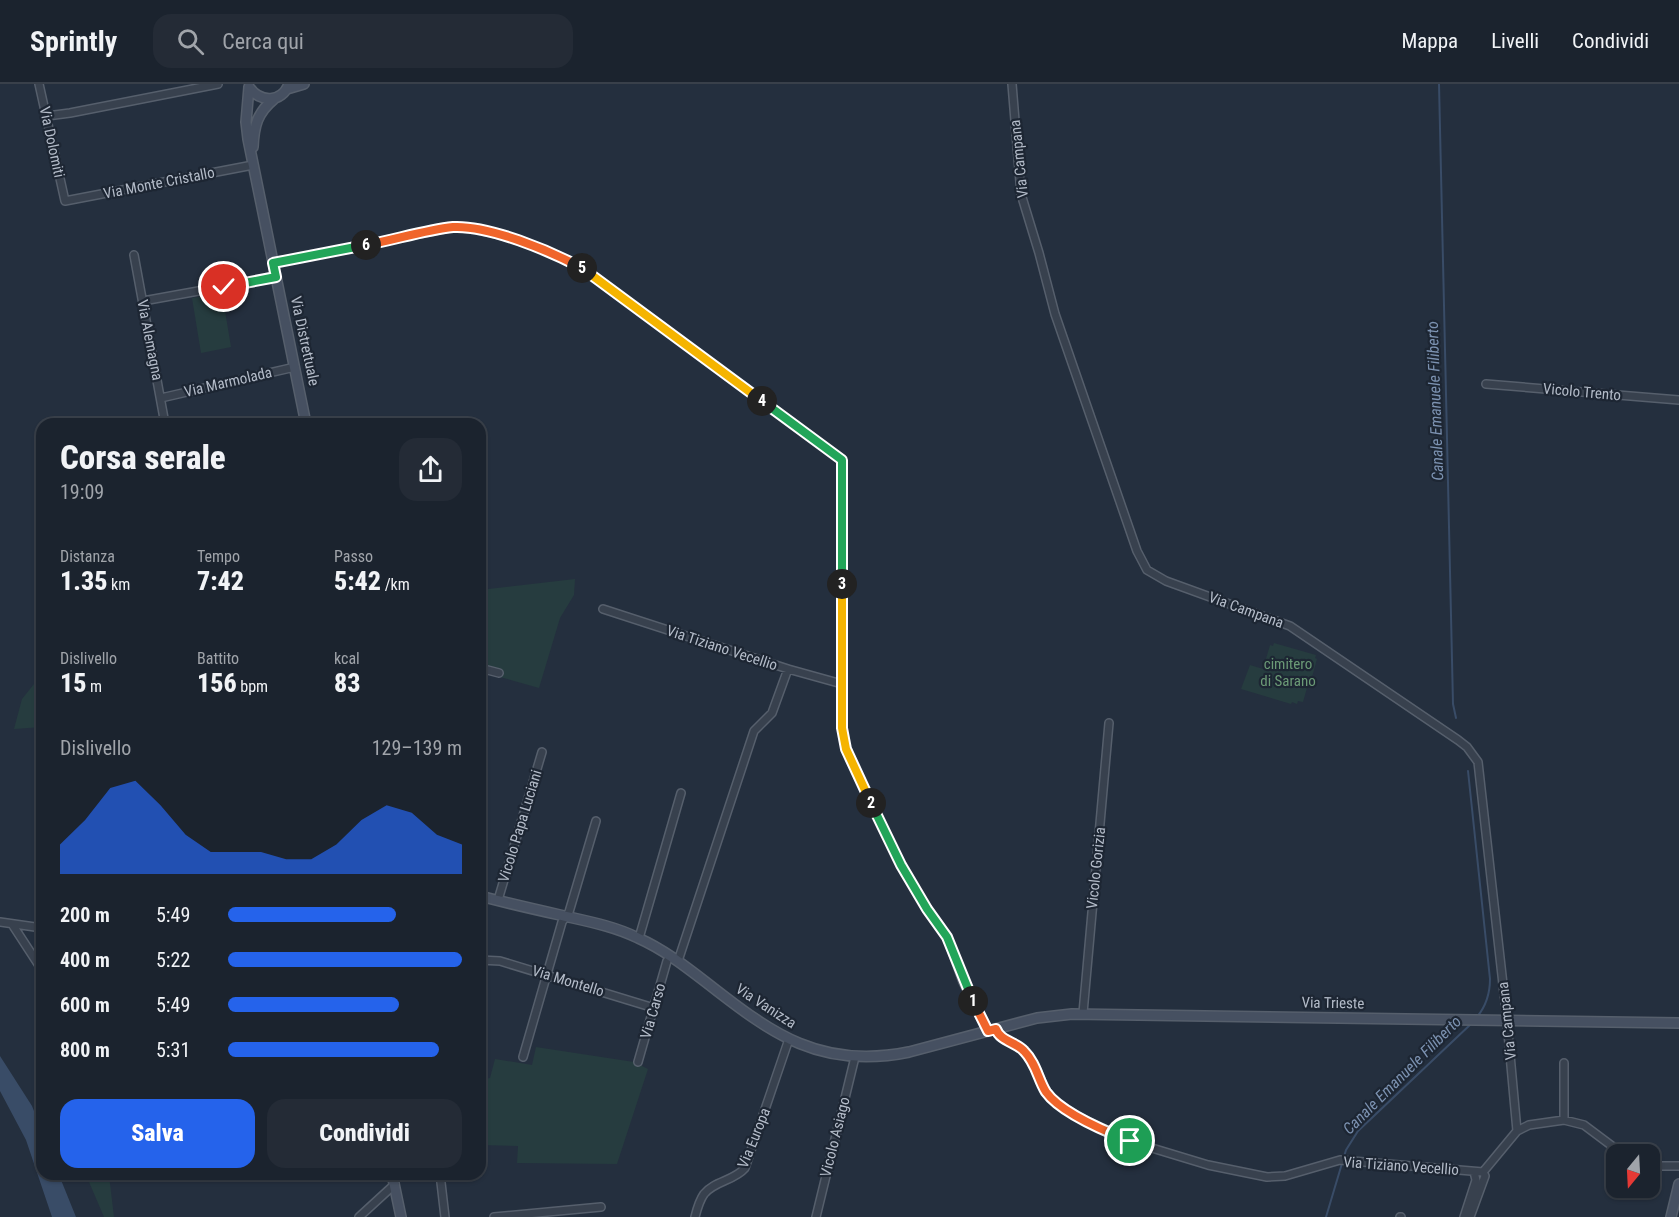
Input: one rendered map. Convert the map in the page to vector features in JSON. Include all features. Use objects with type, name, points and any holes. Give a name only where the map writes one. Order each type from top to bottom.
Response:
[{"type":"street","name":"Via Dolomiti","points":[[39,84],[65,201]]},
{"type":"street","points":[[47,116],[218,84]]},
{"type":"street","points":[[288,86],[304,84]]},
{"type":"street","name":"Via Campana","points":[[1012,84],[1021,194],[1040,253],[1055,314],[1137,551],[1147,570],[1166,581],[1290,626],[1467,747],[1479,762],[1517,1131]]},
{"type":"street","name":"Via Distrettuale","points":[[247,85],[259,98],[274,99]]},
{"type":"street","name":"Via Distrettuale","points":[[247,85],[248,139],[305,418]]},
{"type":"street","name":"Via Distrettuale","points":[[253,161],[256,121],[262,110],[284,93],[288,86]]},
{"type":"street","name":"Via Monte Cristallo","points":[[65,201],[253,161]]},
{"type":"street","name":"Via Tiziano Vecellio","points":[[273,263],[454,227],[504,236],[557,254],[584,269],[842,460],[842,728],[846,749],[901,865],[947,937],[963,982],[992,1030],[1020,1047],[1028,1056],[1045,1090],[1054,1101],[1079,1117],[1130,1141],[1208,1165],[1267,1177],[1285,1176],[1343,1160],[1483,1172]]},
{"type":"street","name":"Via Alemagna","points":[[134,255],[164,418]]},
{"type":"street","points":[[143,301],[276,277]]},
{"type":"street","name":"Via Marmolada","points":[[161,398],[295,367]]},
{"type":"street","name":"Vicolo Trento","points":[[1485,384],[1679,400]]},
{"type":"street","name":"Via Tiziano Vecellio","points":[[603,609],[788,669],[842,684]]},
{"type":"street","points":[[678,962],[754,731],[772,713],[788,669]]},
{"type":"street","points":[[486,670],[499,673]]},
{"type":"street","name":"Vicolo Gorizia","points":[[1083,1013],[1109,723]]},
{"type":"street","name":"Vicolo Papa Luciani","points":[[498,900],[542,752]]},
{"type":"street","points":[[639,938],[681,793]]},
{"type":"street","points":[[523,1058],[562,922],[569,912],[596,821]]},
{"type":"street","name":"Via Vanizza","points":[[486,897],[614,928],[639,938],[678,962],[760,1023],[789,1039],[819,1050],[855,1057],[898,1054],[992,1030]]},
{"type":"street","points":[[0,922],[36,927]]},
{"type":"street","points":[[12,924],[36,961]]},
{"type":"street","name":"Via Montello","points":[[486,960],[500,961],[654,1008]]},
{"type":"street","name":"Via Carso","points":[[638,1062],[667,961]]},
{"type":"street","name":"Via Trieste","points":[[992,1030],[1046,1017],[1083,1013],[1679,1023]]},
{"type":"street","name":"Via Europa","points":[[695,1217],[701,1199],[707,1191],[737,1176],[745,1168],[789,1039]]},
{"type":"street","name":"Vicolo Asiago","points":[[816,1217],[855,1057]]},
{"type":"street","points":[[1564,1063],[1564,1120]]},
{"type":"street","points":[[1470,1217],[1485,1176],[1483,1172],[1517,1131],[1529,1125],[1564,1120],[1584,1125],[1609,1144]]},
{"type":"street","points":[[1660,1166],[1679,1166]]},
{"type":"street","points":[[1464,1217],[1476,1180],[1474,1172]]},
{"type":"street","points":[[359,1217],[392,1180]]},
{"type":"street","points":[[393,1180],[401,1217]]},
{"type":"street","points":[[441,1180],[445,1217]]},
{"type":"street","points":[[1671,1217],[1679,1185]]},
{"type":"street","points":[[494,1217],[601,1207]]},
{"type":"green space","points":[[222,293],[231,347],[201,353],[192,298]]},
{"type":"green space","points":[[575,579],[574,595],[560,618],[539,688],[486,673],[486,589]]},
{"type":"green space","name":"cimitero di Sarano","points":[[1274,643],[1316,655],[1317,659],[1309,688],[1307,688],[1303,702],[1298,701],[1297,704],[1292,702],[1291,704],[1241,689],[1250,665],[1263,669],[1270,645],[1273,646]]},
{"type":"green space","points":[[36,682],[36,727],[14,729],[22,699]]},
{"type":"green space","points":[[536,1047],[634,1062],[648,1069],[617,1164],[517,1163],[518,1146],[486,1145],[486,1079],[490,1078],[495,1059],[532,1065]]},
{"type":"green space","points":[[88,1180],[110,1180],[114,1217],[104,1217]]},
{"type":"water","points":[[0,1056],[36,1116],[36,1170],[26,1140],[0,1091]]},
{"type":"water","points":[[40,1180],[61,1180],[76,1217],[52,1217]]},
{"type":"waterway","name":"Canale Emanuele Filiberto","points":[[1439,84],[1453,704],[1456,718]]},
{"type":"waterway","name":"Canale Emanuele Filiberto","points":[[1468,771],[1490,979],[1487,999],[1477,1017]]},
{"type":"waterway","name":"Canale Emanuele Filiberto","points":[[1326,1217],[1346,1150],[1358,1131],[1472,1023]]},
{"type":"route","points":[[224,287],[276,277],[273,263],[454,227],[504,236],[557,254],[584,269],[842,460],[842,728],[846,749],[901,865],[947,937],[963,982],[988,1031],[996,1029],[1000,1036],[1024,1052],[1037,1070],[1045,1090],[1054,1101],[1079,1117],[1130,1141]]}]
